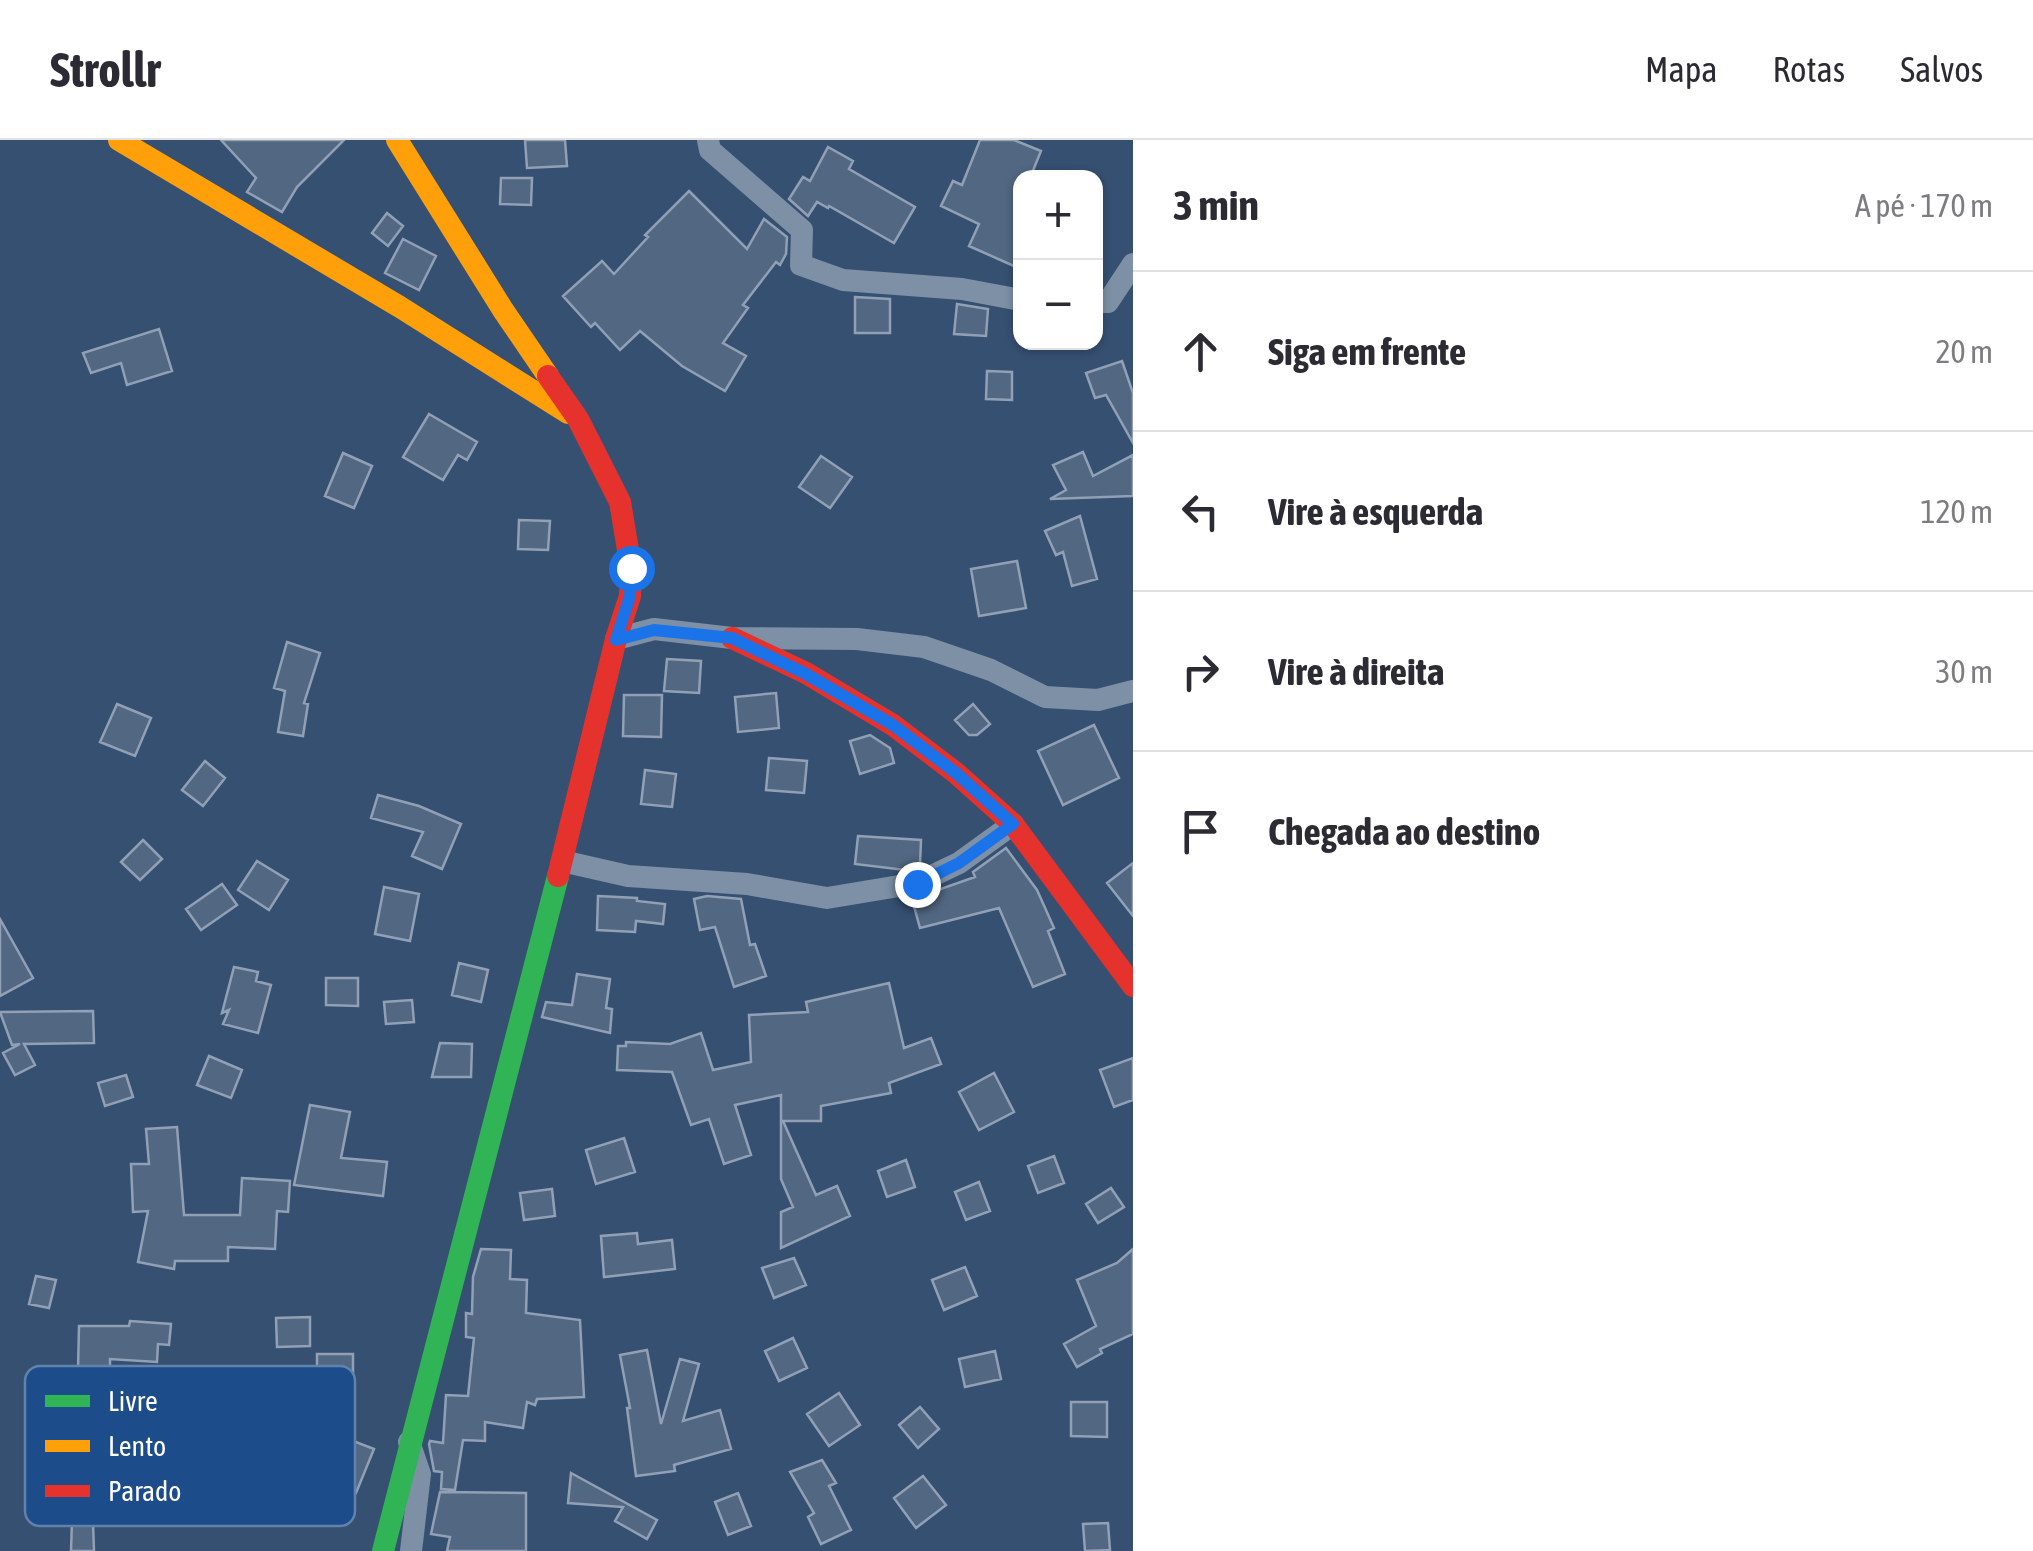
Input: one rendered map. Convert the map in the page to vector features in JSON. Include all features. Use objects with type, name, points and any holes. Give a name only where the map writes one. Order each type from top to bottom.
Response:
[{"type":"street","points":[[118,140],[400,306],[578,420]]},
{"type":"street","points":[[383,1551],[408,1442],[630,596],[631,568],[620,502],[578,420],[503,310],[397,140]]},
{"type":"street","points":[[708,140],[710,150],[802,230],[801,265],[843,280],[962,289],[1013,299]]},
{"type":"street","points":[[1103,302],[1108,302],[1133,264]]},
{"type":"street","points":[[616,640],[654,630],[732,638],[857,639],[924,647],[992,670],[1045,697],[1098,700],[1133,691]]},
{"type":"street","points":[[732,638],[806,674],[893,725],[956,773],[1013,824],[1133,986]]},
{"type":"street","points":[[562,861],[628,876],[747,884],[827,898],[917,884],[959,863],[1013,824]]},
{"type":"street","points":[[408,1442],[420,1474],[411,1551]]},
{"type":"building","points":[[221,140],[344,140],[297,187],[282,212],[247,192],[256,178]]},
{"type":"building","points":[[525,140],[565,140],[567,166],[527,168]]},
{"type":"building","points":[[980,140],[1014,140],[1041,151],[1033,170],[1013,170],[1013,266],[969,246],[979,224],[941,206],[953,181],[962,185]]},
{"type":"building","points":[[828,147],[853,161],[849,169],[915,207],[894,243],[829,206],[817,202],[808,216],[789,199],[803,177],[810,181]]},
{"type":"building","points":[[501,178],[532,178],[531,205],[500,204]]},
{"type":"building","points":[[689,191],[747,249],[764,219],[787,237],[786,254],[780,265],[776,262],[743,305],[748,308],[723,343],[746,356],[725,391],[682,366],[640,331],[620,350],[595,323],[591,327],[563,296],[602,261],[614,274],[648,237],[645,235]]},
{"type":"building","points":[[387,213],[403,226],[388,246],[372,233]]},
{"type":"building","points":[[403,239],[436,256],[419,290],[385,273]]},
{"type":"building","points":[[855,297],[890,299],[890,333],[855,333]]},
{"type":"building","points":[[957,304],[988,309],[986,336],[954,334]]},
{"type":"building","points":[[159,329],[172,371],[127,385],[121,363],[91,373],[83,353]]},
{"type":"building","points":[[1122,361],[1133,393],[1133,443],[1106,395],[1095,398],[1086,373]]},
{"type":"building","points":[[987,371],[1012,372],[1012,400],[986,399]]},
{"type":"building","points":[[429,414],[477,442],[467,460],[458,455],[443,480],[403,457]]},
{"type":"building","points":[[1083,452],[1093,476],[1133,455],[1133,496],[1050,499],[1066,490],[1053,465]]},
{"type":"building","points":[[343,453],[372,466],[354,508],[325,496]]},
{"type":"building","points":[[821,456],[852,477],[830,508],[799,487]]},
{"type":"building","points":[[1080,516],[1097,579],[1072,586],[1063,552],[1056,555],[1045,531]]},
{"type":"building","points":[[519,520],[550,521],[548,550],[518,549]]},
{"type":"building","points":[[1017,561],[1026,608],[979,616],[971,569]]},
{"type":"building","points":[[287,642],[320,653],[304,703],[308,704],[303,736],[278,732],[285,691],[274,688]]},
{"type":"building","points":[[667,659],[701,661],[699,693],[664,691]]},
{"type":"building","points":[[776,693],[779,728],[738,732],[735,697]]},
{"type":"building","points":[[624,695],[662,695],[661,737],[623,736]]},
{"type":"building","points":[[117,704],[151,718],[135,756],[100,742]]},
{"type":"building","points":[[973,704],[990,724],[977,735],[969,735],[955,720]]},
{"type":"building","points":[[1094,725],[1119,778],[1063,805],[1038,751]]},
{"type":"building","points":[[870,735],[890,748],[894,763],[860,774],[850,741]]},
{"type":"building","points":[[769,758],[807,761],[804,793],[766,790]]},
{"type":"building","points":[[205,761],[225,778],[203,806],[182,790]]},
{"type":"building","points":[[645,770],[676,774],[672,807],[641,804]]},
{"type":"building","points":[[378,795],[419,806],[461,824],[442,869],[412,856],[423,832],[371,818]]},
{"type":"building","points":[[858,836],[921,840],[920,865],[905,870],[855,864]]},
{"type":"building","points":[[143,840],[162,859],[140,880],[121,862]]},
{"type":"building","points":[[1006,848],[1037,890],[1054,928],[1048,931],[1065,974],[1033,987],[999,908],[920,928],[912,899],[975,877],[973,872]]},
{"type":"building","points":[[257,861],[288,880],[269,910],[238,890]]},
{"type":"building","points":[[1133,863],[1133,916],[1107,883]]},
{"type":"building","points":[[222,884],[237,905],[201,930],[186,909]]},
{"type":"building","points":[[384,887],[419,894],[410,941],[375,934]]},
{"type":"building","points":[[598,896],[665,904],[663,924],[636,921],[635,932],[597,930]]},
{"type":"building","points":[[694,899],[741,899],[750,945],[755,944],[766,976],[734,987],[715,927],[700,930]]},
{"type":"building","points":[[0,919],[33,978],[0,996]]},
{"type":"building","points":[[459,963],[488,970],[481,1002],[452,995]]},
{"type":"building","points":[[234,967],[258,972],[256,981],[271,985],[258,1033],[223,1024],[229,1010],[222,1013]]},
{"type":"building","points":[[577,974],[610,979],[606,1008],[612,1009],[610,1033],[542,1017],[546,1002],[572,1005]]},
{"type":"building","points":[[326,978],[358,978],[358,1006],[326,1005]]},
{"type":"building","points":[[889,983],[904,1048],[931,1038],[941,1064],[889,1083],[891,1093],[821,1106],[821,1121],[783,1121],[816,1195],[837,1186],[850,1216],[781,1248],[781,1212],[793,1207],[781,1179],[781,1095],[735,1105],[751,1155],[724,1164],[709,1119],[691,1125],[672,1072],[617,1070],[618,1046],[626,1046],[626,1042],[670,1044],[701,1033],[713,1070],[751,1062],[749,1015],[808,1012],[806,1002]]},
{"type":"building","points":[[412,1000],[414,1022],[386,1024],[384,1002]]},
{"type":"building","points":[[93,1011],[94,1043],[24,1044],[35,1065],[15,1075],[3,1053],[20,1044],[12,1045],[0,1012]]},
{"type":"building","points":[[440,1043],[472,1044],[471,1077],[432,1077]]},
{"type":"building","points":[[209,1056],[242,1070],[231,1098],[197,1085]]},
{"type":"building","points":[[1133,1058],[1133,1100],[1114,1107],[1100,1070]]},
{"type":"building","points":[[994,1073],[1014,1112],[979,1130],[959,1092]]},
{"type":"building","points":[[126,1075],[133,1097],[105,1106],[98,1083]]},
{"type":"building","points":[[310,1105],[350,1112],[341,1158],[387,1162],[383,1196],[294,1185]]},
{"type":"building","points":[[177,1127],[184,1215],[240,1215],[242,1178],[290,1181],[288,1212],[277,1211],[275,1249],[228,1247],[228,1261],[175,1261],[174,1269],[138,1262],[148,1211],[133,1212],[131,1164],[149,1164],[146,1129]]},
{"type":"building","points":[[624,1138],[635,1172],[596,1184],[586,1150]]},
{"type":"building","points":[[1054,1156],[1064,1183],[1038,1193],[1028,1166]]},
{"type":"building","points":[[906,1160],[915,1187],[887,1197],[878,1171]]},
{"type":"building","points":[[979,1182],[990,1211],[966,1220],[955,1192]]},
{"type":"building","points":[[1111,1188],[1124,1207],[1098,1223],[1086,1204]]},
{"type":"building","points":[[552,1189],[555,1216],[524,1220],[520,1193]]},
{"type":"building","points":[[637,1233],[638,1244],[672,1240],[675,1269],[604,1277],[601,1236]]},
{"type":"building","points":[[481,1249],[511,1250],[510,1279],[527,1280],[526,1313],[580,1320],[584,1397],[537,1399],[535,1405],[527,1402],[523,1428],[485,1422],[485,1441],[463,1440],[455,1490],[441,1489],[442,1472],[434,1471],[429,1444],[443,1443],[446,1395],[468,1396],[474,1338],[466,1337],[466,1313],[472,1314],[473,1277]]},
{"type":"building","points":[[1133,1249],[1133,1334],[1100,1349],[1102,1353],[1077,1367],[1064,1344],[1096,1326],[1077,1280],[1117,1263]]},
{"type":"building","points":[[794,1258],[806,1285],[774,1298],[762,1268]]},
{"type":"building","points":[[965,1267],[977,1296],[944,1310],[932,1280]]},
{"type":"building","points":[[36,1276],[56,1280],[49,1308],[29,1304]]},
{"type":"building","points":[[310,1317],[310,1346],[277,1347],[276,1318]]},
{"type":"building","points":[[130,1321],[171,1324],[169,1345],[158,1344],[157,1362],[110,1359],[110,1366],[78,1366],[79,1326],[129,1326]]},
{"type":"building","points":[[793,1338],[807,1368],[779,1381],[765,1351]]},
{"type":"building","points":[[647,1350],[661,1424],[680,1359],[699,1364],[683,1421],[720,1410],[731,1449],[674,1465],[675,1471],[636,1476],[620,1355]]},
{"type":"building","points":[[995,1351],[1001,1379],[965,1387],[959,1359]]},
{"type":"building","points":[[317,1354],[353,1354],[353,1366],[317,1366]]},
{"type":"building","points":[[839,1393],[860,1425],[829,1446],[807,1414]]},
{"type":"building","points":[[1071,1402],[1107,1402],[1107,1437],[1071,1436]]},
{"type":"building","points":[[920,1407],[939,1429],[918,1448],[899,1425]]},
{"type":"building","points":[[355,1442],[374,1449],[355,1493]]},
{"type":"building","points":[[822,1460],[836,1483],[829,1486],[851,1530],[821,1544],[808,1517],[814,1513],[790,1472]]},
{"type":"building","points":[[571,1473],[657,1520],[647,1539],[615,1521],[623,1507],[568,1503]]},
{"type":"building","points":[[923,1476],[946,1505],[916,1528],[894,1498]]},
{"type":"building","points":[[440,1492],[526,1493],[526,1551],[447,1551],[450,1537],[431,1534]]},
{"type":"building","points":[[738,1493],[751,1526],[728,1535],[715,1502]]},
{"type":"building","points":[[1108,1523],[1110,1550],[1085,1551],[1083,1524]]},
{"type":"building","points":[[72,1526],[93,1526],[94,1551],[71,1551]]},
{"type":"traffic: fast","points":[[383,1551],[558,876]]},
{"type":"traffic: slow","points":[[119,140],[400,307],[568,413]]},
{"type":"traffic: slow","points":[[397,140],[548,376]]},
{"type":"traffic: jam","points":[[548,376],[578,419],[620,502],[631,568],[630,596],[558,876]]},
{"type":"traffic: jam","points":[[732,638],[806,673],[893,725],[956,773],[1013,824],[1133,986]]},
{"type":"route","points":[[631,568],[630,596],[616,640],[654,630],[732,638],[806,674],[893,725],[956,773],[1013,824],[959,863],[917,884]]}]
